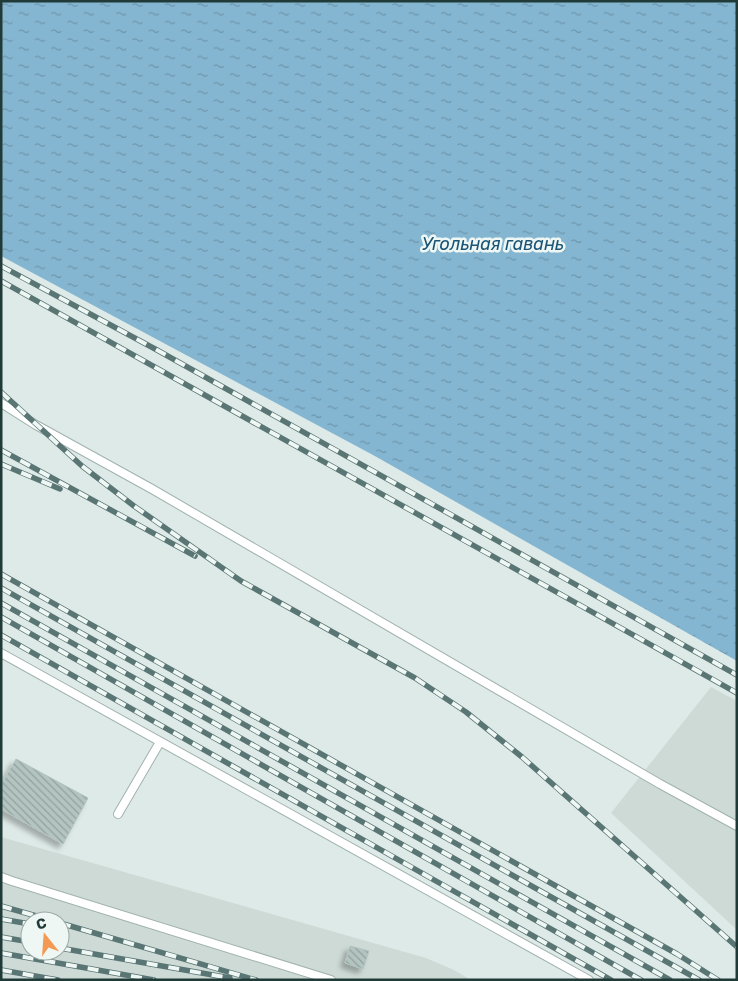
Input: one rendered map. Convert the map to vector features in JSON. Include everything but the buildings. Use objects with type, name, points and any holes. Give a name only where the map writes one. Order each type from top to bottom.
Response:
[{"type":"lane","points":[[1,403],[36,425],[152,489],[660,784],[737,826]]},
{"type":"lane","points":[[1,653],[589,980]]},
{"type":"lane","points":[[118,814],[160,742]]},
{"type":"lane","points":[[1,876],[109,912],[331,980]]},
{"type":"shaded area","points":[[711,687],[737,701],[737,930],[611,813]]},
{"type":"shaded area","points":[[1,837],[426,958],[454,970],[471,980],[1,980]]},
{"type":"water","name":"Угольная гавань","points":[[1,1],[737,1],[737,661],[373,455],[1,256]]},
{"type":"railway","points":[[1,266],[157,350],[737,675]]},
{"type":"railway","points":[[1,281],[737,693]]},
{"type":"railway","points":[[1,392],[82,466],[134,506],[241,581],[415,678],[466,712],[522,757],[737,947]]},
{"type":"railway","points":[[1,450],[195,556]]},
{"type":"railway","points":[[1,464],[60,489]]},
{"type":"railway","points":[[1,574],[677,954],[718,980]]},
{"type":"railway","points":[[1,588],[699,980]]},
{"type":"railway","points":[[1,603],[670,980]]},
{"type":"railway","points":[[1,617],[641,980]]},
{"type":"railway","points":[[1,635],[611,980]]},
{"type":"railway","points":[[1,906],[20,911]]},
{"type":"railway","points":[[1,919],[20,922]]},
{"type":"railway","points":[[70,926],[256,980]]},
{"type":"railway","points":[[1,937],[20,940]]},
{"type":"railway","points":[[70,950],[230,978]]},
{"type":"railway","points":[[1,953],[154,980]]},
{"type":"railway","points":[[1,970],[58,980]]}]
